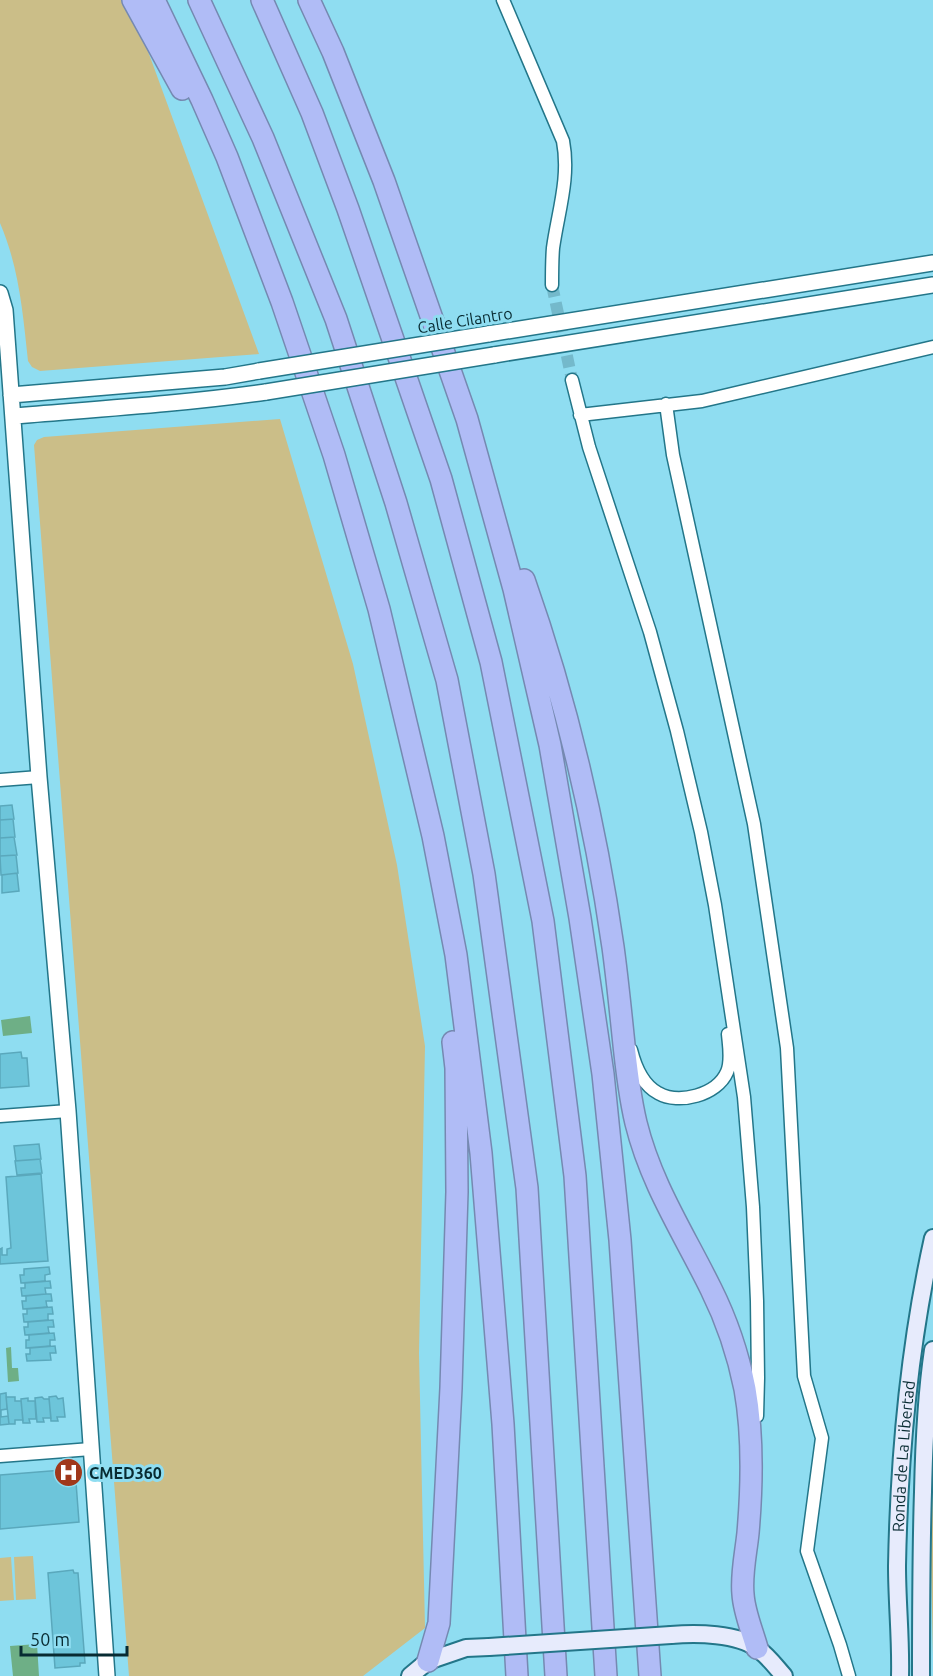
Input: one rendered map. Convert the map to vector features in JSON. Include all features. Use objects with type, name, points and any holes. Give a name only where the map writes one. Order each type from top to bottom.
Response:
[{"type":"highway","points":[[133,0],[200,122],[227,157]]},
{"type":"highway","points":[[154,0],[227,157],[282,302],[334,455],[379,609],[433,836],[456,955],[481,1154],[502,1412],[517,1676]]},
{"type":"highway","points":[[199,0],[263,138],[336,319],[396,503],[447,680],[484,874],[527,1188],[556,1676]]},
{"type":"highway","points":[[309,0],[333,52],[384,181],[467,419],[514,589],[550,745],[580,918],[603,1074],[620,1240],[650,1676]]},
{"type":"highway","points":[[264,3],[312,113],[348,209],[441,479],[491,662],[543,921],[575,1176],[606,1676]]},
{"type":"highway","points":[[488,494],[521,572],[544,638],[571,731],[600,869],[613,946],[630,1099],[636,1125],[658,1189],[711,1289],[739,1360],[749,1424],[750,1480],[743,1593],[757,1648]]},
{"type":"highway","points":[[428,1661],[439,1623],[457,1192],[456,1068],[433,836]]},
{"type":"main road","name":"Ronda de La Libertad","points":[[900,1676],[897,1569],[903,1447],[919,1306],[933,1238]]},
{"type":"main road","name":"Ronda de La Libertad","points":[[921,1676],[923,1474],[933,1350]]},
{"type":"main road","points":[[410,1676],[428,1661],[466,1648],[697,1634],[721,1636],[757,1648],[784,1676]]},
{"type":"street","points":[[503,0],[563,141],[566,158],[563,199],[553,249],[552,285]]},
{"type":"street","name":"Calle Cilantro","points":[[5,395],[214,378],[933,263]]},
{"type":"street","points":[[6,416],[130,407],[266,392],[933,285]]},
{"type":"street","points":[[0,293],[5,310],[6,416],[68,1111],[107,1676]]},
{"type":"street","points":[[580,415],[702,401],[933,347]]},
{"type":"street","points":[[572,380],[580,415],[646,621],[677,731],[701,832],[715,905],[744,1097],[753,1207],[758,1378],[756,1431],[750,1480]]},
{"type":"street","points":[[666,404],[673,455],[754,824],[787,1048],[804,1376],[822,1438],[807,1551],[849,1676]]},
{"type":"street","points":[[0,780],[39,777]]},
{"type":"street","points":[[620,1006],[633,1057],[646,1083],[658,1093],[675,1098],[691,1097],[709,1091],[727,1072],[729,1060],[724,973]]},
{"type":"street","points":[[0,1116],[68,1111]]},
{"type":"street","points":[[0,1456],[91,1449]]},
{"type":"shaded area","points":[[0,0],[121,0],[138,24],[259,354],[40,371],[32,367],[28,361],[16,274],[0,223]]},
{"type":"shaded area","points":[[280,419],[353,664],[397,865],[425,1046],[419,1353],[425,1628],[363,1676],[129,1676],[34,445],[37,440],[44,437]]},
{"type":"shaded area","points":[[30,1016],[32,1033],[3,1036],[1,1020]]},
{"type":"shaded area","points":[[11,1347],[12,1368],[18,1368],[19,1381],[8,1382],[6,1348]]},
{"type":"shaded area","points":[[933,1476],[933,1656],[931,1561]]},
{"type":"shaded area","points":[[33,1556],[36,1599],[16,1600],[14,1557]]},
{"type":"shaded area","points":[[11,1557],[14,1600],[0,1601],[0,1558]]},
{"type":"shaded area","points":[[37,1644],[39,1676],[13,1676],[10,1646]]},
{"type":"building","points":[[12,805],[14,819],[0,820],[0,806]]},
{"type":"building","points":[[13,819],[15,837],[0,838],[0,820]]},
{"type":"building","points":[[14,837],[17,855],[0,856],[0,838]]},
{"type":"building","points":[[16,855],[18,873],[1,875],[0,856]]},
{"type":"building","points":[[17,873],[19,891],[2,893],[2,875]]},
{"type":"building","points":[[21,1052],[22,1058],[27,1058],[29,1086],[0,1088],[0,1054]]},
{"type":"building","points":[[39,1144],[41,1159],[16,1161],[14,1146]]},
{"type":"building","points":[[40,1159],[42,1173],[17,1175],[15,1161]]},
{"type":"building","points":[[41,1174],[48,1261],[0,1264],[0,1249],[2,1248],[2,1255],[7,1255],[7,1249],[11,1248],[6,1177]]},
{"type":"building","points":[[49,1267],[50,1274],[45,1275],[45,1281],[21,1283],[20,1275],[24,1275],[24,1269]]},
{"type":"building","points":[[50,1281],[51,1288],[45,1288],[46,1294],[22,1296],[21,1288],[25,1288],[25,1283]]},
{"type":"building","points":[[51,1294],[52,1301],[46,1301],[47,1307],[23,1309],[22,1301],[26,1301],[26,1296]]},
{"type":"building","points":[[52,1307],[53,1314],[48,1314],[48,1320],[24,1322],[23,1314],[27,1314],[27,1309]]},
{"type":"building","points":[[53,1320],[54,1327],[48,1327],[49,1333],[25,1335],[24,1327],[28,1327],[28,1322]]},
{"type":"building","points":[[54,1333],[55,1340],[50,1340],[50,1346],[26,1348],[29,1335]]},
{"type":"building","points":[[55,1346],[56,1353],[50,1353],[51,1360],[27,1361],[26,1354],[30,1354],[30,1348]]},
{"type":"building","points":[[6,1393],[7,1409],[1,1410],[1,1417],[8,1416],[9,1424],[0,1425],[0,1394]]},
{"type":"building","points":[[56,1396],[58,1399],[63,1398],[65,1417],[57,1417],[58,1421],[51,1421],[49,1397]]},
{"type":"building","points":[[6,1397],[15,1397],[15,1401],[21,1401],[23,1420],[15,1420],[15,1424],[9,1424]]},
{"type":"building","points":[[28,1398],[28,1401],[35,1401],[36,1419],[29,1419],[30,1423],[23,1423],[21,1399]]},
{"type":"building","points":[[35,1398],[49,1399],[51,1418],[43,1418],[44,1422],[37,1422]]},
{"type":"building","points":[[75,1469],[79,1522],[0,1529],[0,1475]]},
{"type":"building","points":[[73,1570],[74,1573],[78,1573],[85,1663],[80,1663],[80,1666],[55,1668],[48,1573]]},
{"type":"tunnel","points":[[552,285],[572,380]]},
{"type":"place","name":"CMED360","points":[[68,1473]]}]
